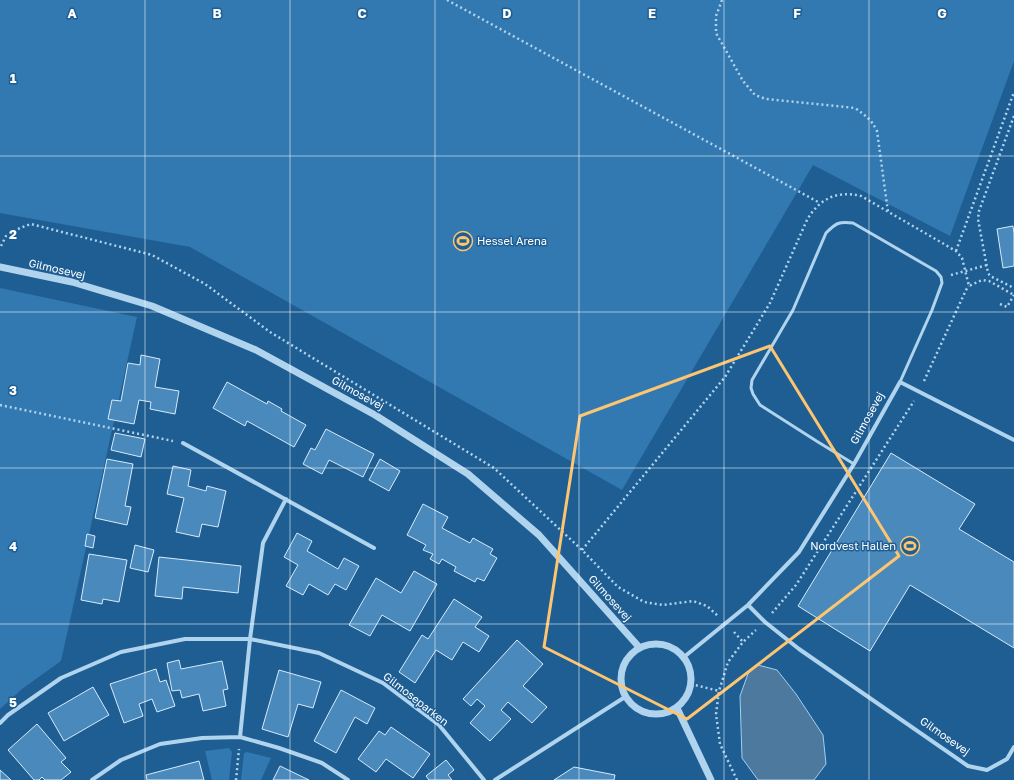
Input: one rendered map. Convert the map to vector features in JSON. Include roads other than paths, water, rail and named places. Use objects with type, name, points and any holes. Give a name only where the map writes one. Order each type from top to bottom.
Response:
[{"type":"street","name":"Gilmosevej","points":[[0,267],[72,282],[152,306],[256,350],[375,415],[468,474],[539,535],[639,647]]},
{"type":"street","name":"Gilmosevej","points":[[684,657],[748,605],[799,552],[854,464],[900,382]]},
{"type":"street","points":[[900,382],[1014,440]]},
{"type":"street","points":[[183,444],[374,548]]},
{"type":"street","points":[[240,737],[250,638],[263,543],[286,499]]},
{"type":"street","name":"Gilmosevej","points":[[748,605],[765,622],[799,649],[968,766],[987,770],[1007,759],[1014,747]]},
{"type":"street","name":"Gilmoseparken","points":[[0,723],[8,715],[61,678],[121,652],[185,639],[250,638],[319,653],[383,682],[439,725],[484,780]]},
{"type":"street","points":[[659,643],[668,645],[677,650],[684,657],[689,666],[691,684],[684,701],[677,708],[663,714],[648,714],[631,705],[625,697],[621,686],[620,675],[630,654],[639,647],[659,643]]},
{"type":"street","points":[[495,780],[625,697]]},
{"type":"street","points":[[677,708],[711,780]]},
{"type":"street","points":[[92,780],[121,760],[160,744],[202,738],[240,737],[279,748],[322,763],[348,780]]},
{"type":"lane","points":[[854,464],[760,405],[751,388],[752,380],[793,310],[826,233],[835,224],[853,222],[936,272],[941,278],[942,283],[932,310],[900,382]]},
{"type":"place","name":"Hessel Arena","points":[[463,241]]},
{"type":"place","name":"Nordvest Hallen","points":[[910,546]]}]
